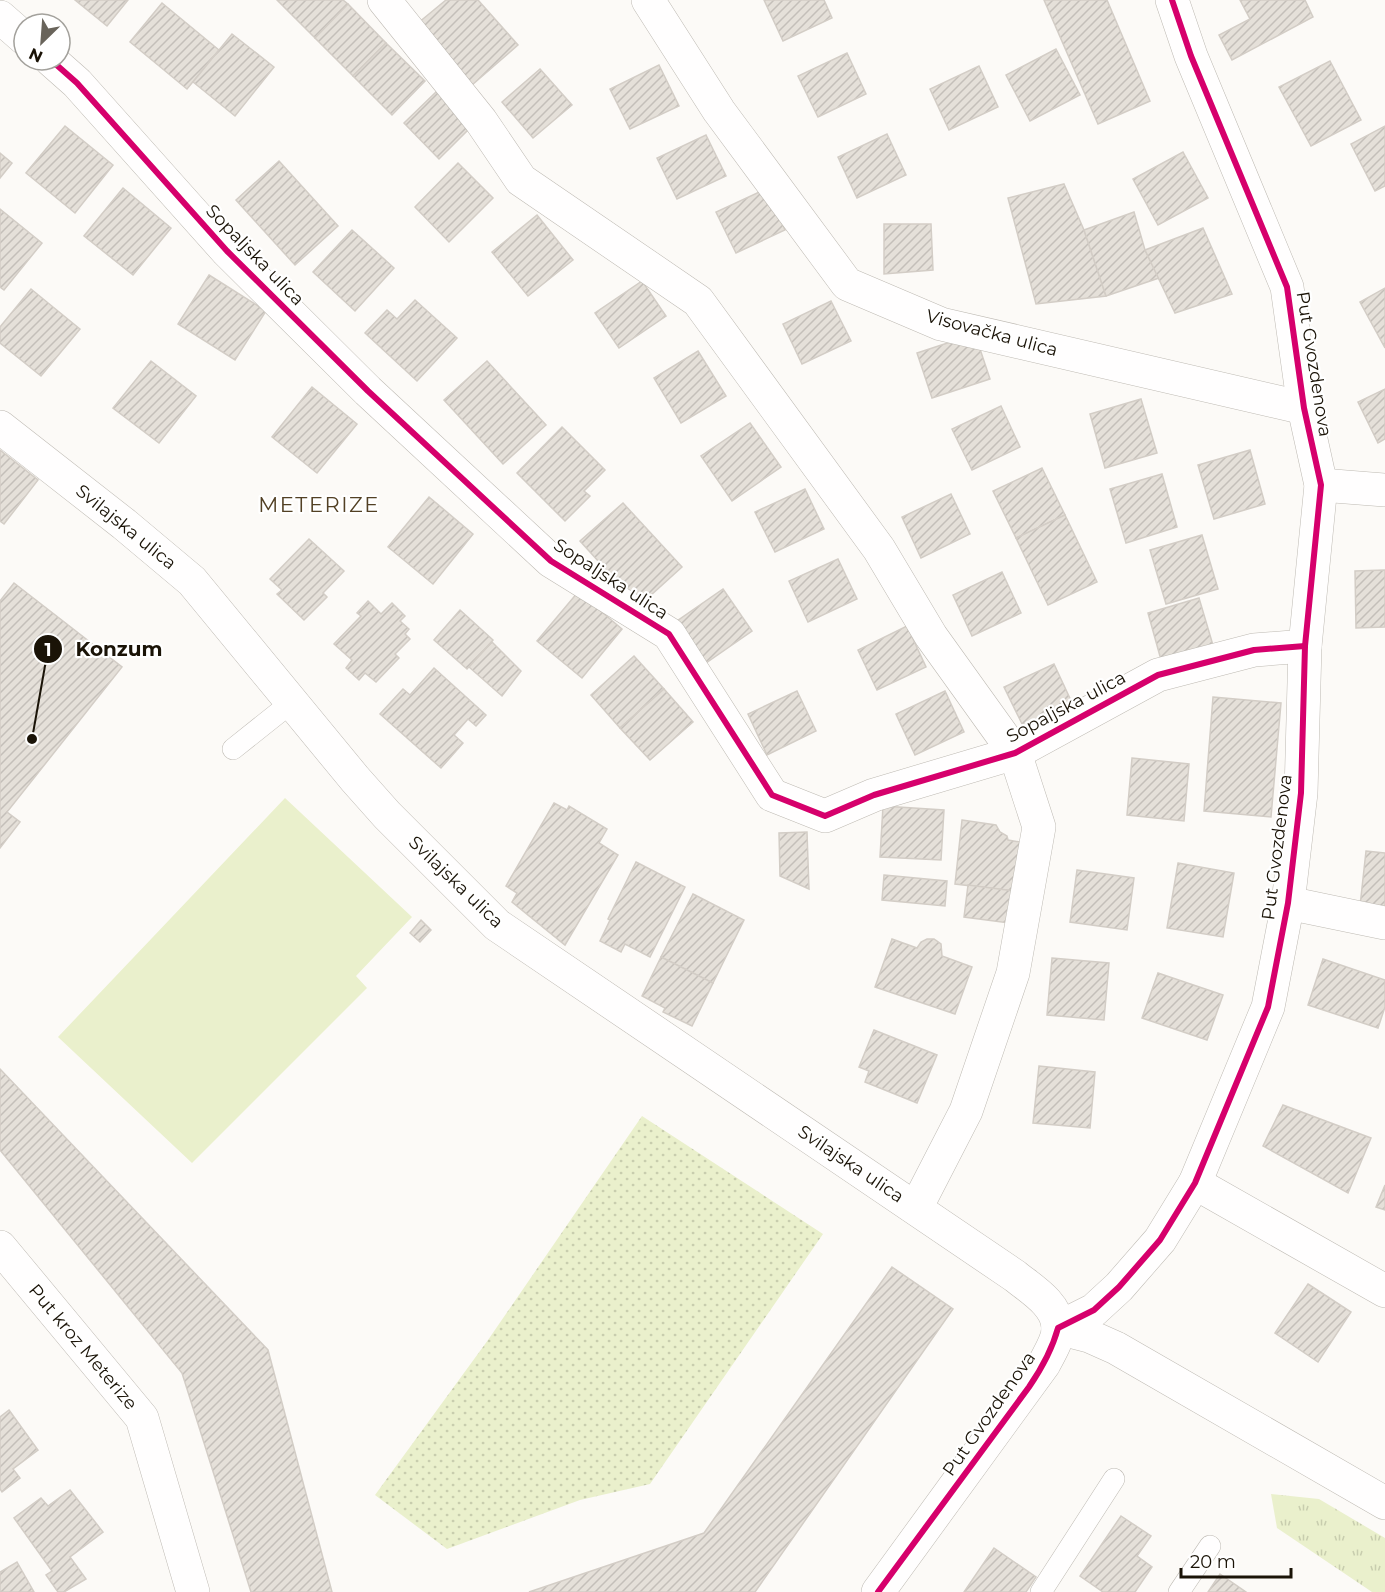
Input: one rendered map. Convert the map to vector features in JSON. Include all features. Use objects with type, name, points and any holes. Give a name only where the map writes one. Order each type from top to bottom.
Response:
[{"type":"street","name":"Sopaljska ulica","points":[[384,0],[481,121],[521,180],[698,301],[879,549],[931,636],[1015,753]]},
{"type":"street","name":"Visovačka ulica","points":[[648,0],[719,111],[847,284],[941,324],[1304,408]]},
{"type":"street","name":"Put Gvozdenova","points":[[878,1592],[1029,1387],[1044,1364],[1058,1328],[1094,1310],[1119,1287],[1160,1240],[1195,1184],[1268,1007],[1288,903],[1301,793],[1305,646],[1321,484],[1304,408],[1287,287],[1191,56],[1172,0]]},
{"type":"street","points":[[0,17],[12,28]]},
{"type":"street","name":"Sopaljska ulica","points":[[65,72],[77,82],[227,251],[368,391],[551,561],[669,634],[772,795],[825,816],[874,795],[1015,753],[1158,675],[1254,650],[1305,646]]},
{"type":"street","name":"Svilajska ulica","points":[[0,427],[124,524],[192,581],[355,780],[497,925],[1015,1276],[1041,1297],[1053,1311],[1058,1328]]},
{"type":"street","points":[[1321,484],[1385,490]]},
{"type":"street","points":[[916,1208],[966,1111],[1012,973],[1040,827],[1015,753]]},
{"type":"street","name":"Put Gvozdenova","points":[[1288,903],[1385,923]]},
{"type":"street","points":[[1195,1184],[1385,1291]]},
{"type":"street","name":"Put kroz Meterize","points":[[0,1247],[142,1418],[193,1592]]},
{"type":"street","points":[[1058,1328],[1089,1335],[1116,1348],[1385,1503]]},
{"type":"lane","points":[[233,748],[292,702]]},
{"type":"lane","points":[[1041,1592],[1114,1479]]},
{"type":"lane","points":[[1179,1592],[1210,1546]]},
{"type":"green space","points":[[285,798],[412,917],[356,976],[367,988],[192,1163],[58,1037]]},
{"type":"green space","points":[[642,1116],[823,1234],[650,1484],[580,1500],[447,1549],[375,1495],[488,1340]]},
{"type":"green space","points":[[1271,1494],[1319,1499],[1385,1538],[1385,1592],[1372,1592],[1277,1528]]},
{"type":"building","points":[[75,0],[128,0],[107,26]]},
{"type":"building","points":[[277,0],[343,0],[348,4],[315,38]]},
{"type":"building","points":[[446,0],[478,0],[518,45],[472,85],[418,23]]},
{"type":"building","points":[[764,0],[824,0],[832,18],[783,41]]},
{"type":"building","points":[[1044,0],[1107,0],[1150,101],[1098,124]]},
{"type":"building","points":[[1240,0],[1305,0],[1313,17],[1232,60],[1219,35],[1250,19]]},
{"type":"building","points":[[162,3],[219,50],[187,89],[130,42]]},
{"type":"building","points":[[348,4],[386,43],[353,76],[315,38]]},
{"type":"building","points":[[232,34],[274,67],[235,116],[193,82]]},
{"type":"building","points":[[386,43],[425,81],[392,115],[353,76]]},
{"type":"building","points":[[1056,49],[1080,95],[1030,121],[1006,75]]},
{"type":"building","points":[[847,53],[866,94],[818,117],[798,76]]},
{"type":"building","points":[[1330,61],[1361,120],[1311,146],[1279,87]]},
{"type":"building","points":[[659,65],[679,106],[630,129],[610,89]]},
{"type":"building","points":[[979,66],[998,107],[949,130],[930,89]]},
{"type":"building","points":[[540,69],[572,105],[533,138],[502,102]]},
{"type":"building","points":[[437,91],[472,126],[439,159],[404,123]]},
{"type":"building","points":[[65,126],[113,165],[75,213],[26,173]]},
{"type":"building","points":[[1385,126],[1385,186],[1375,191],[1351,144]]},
{"type":"building","points":[[887,134],[906,175],[857,198],[838,157]]},
{"type":"building","points":[[706,135],[726,176],[677,199],[657,158]]},
{"type":"building","points":[[1183,152],[1208,198],[1158,225],[1133,179]]},
{"type":"building","points":[[0,153],[12,163],[0,178]]},
{"type":"building","points":[[279,161],[338,226],[295,265],[236,200]]},
{"type":"building","points":[[458,163],[493,198],[449,242],[415,207]]},
{"type":"building","points":[[1064,184],[1084,230],[1106,296],[1036,304],[1008,198]]},
{"type":"building","points":[[123,188],[171,228],[133,275],[84,236]]},
{"type":"building","points":[[766,189],[785,230],[736,253],[716,212]]},
{"type":"building","points":[[0,209],[42,243],[4,290],[0,287]]},
{"type":"building","points":[[1134,212],[1145,250],[1159,278],[1106,296],[1084,230]]},
{"type":"building","points":[[537,215],[573,260],[528,296],[492,252]]},
{"type":"building","points":[[884,224],[931,224],[933,270],[884,274]]},
{"type":"building","points":[[1203,228],[1232,294],[1175,313],[1145,250]]},
{"type":"building","points":[[352,230],[394,268],[355,311],[313,272]]},
{"type":"building","points":[[209,275],[266,311],[235,360],[178,324]]},
{"type":"building","points":[[642,281],[666,316],[619,348],[595,313]]},
{"type":"building","points":[[1385,288],[1385,348],[1360,302]]},
{"type":"building","points":[[31,289],[80,329],[41,376],[0,343],[0,327]]},
{"type":"building","points":[[415,300],[457,338],[417,381],[365,333],[387,310],[397,319]]},
{"type":"building","points":[[831,301],[851,341],[802,364],[783,324]]},
{"type":"building","points":[[975,334],[990,379],[932,398],[917,353]]},
{"type":"building","points":[[698,351],[726,396],[681,423],[654,378]]},
{"type":"building","points":[[151,361],[196,396],[159,443],[113,408]]},
{"type":"building","points":[[487,361],[546,425],[503,464],[444,400]]},
{"type":"building","points":[[312,387],[357,424],[317,473],[272,437]]},
{"type":"building","points":[[1385,389],[1385,439],[1378,443],[1358,402]]},
{"type":"building","points":[[1141,399],[1157,453],[1105,468],[1090,414]]},
{"type":"building","points":[[1001,406],[1020,447],[972,470],[952,429]]},
{"type":"building","points":[[750,423],[781,467],[732,501],[701,456]]},
{"type":"building","points":[[562,427],[605,470],[584,491],[590,496],[565,521],[517,473]]},
{"type":"building","points":[[0,450],[38,480],[4,524],[0,521]]},
{"type":"building","points":[[1250,450],[1265,504],[1214,519],[1198,465]]},
{"type":"building","points":[[1042,468],[1065,515],[1016,538],[993,491]]},
{"type":"building","points":[[1162,474],[1177,527],[1126,543],[1110,489]]},
{"type":"building","points":[[805,489],[824,529],[775,552],[755,512]]},
{"type":"building","points":[[951,494],[970,534],[921,558],[902,517]]},
{"type":"building","points":[[429,497],[473,534],[433,584],[388,547]]},
{"type":"building","points":[[623,503],[682,567],[639,606],[580,541]]},
{"type":"building","points":[[1065,515],[1097,582],[1048,605],[1016,538]]},
{"type":"building","points":[[1202,535],[1218,589],[1166,604],[1150,550]]},
{"type":"building","points":[[309,539],[344,571],[323,593],[327,597],[304,620],[277,594],[282,590],[270,579]]},
{"type":"building","points":[[838,559],[857,599],[808,622],[789,581]]},
{"type":"building","points":[[1385,570],[1385,627],[1356,628],[1355,571]]},
{"type":"building","points":[[1002,572],[1021,613],[972,636],[953,595]]},
{"type":"building","points":[[14,583],[122,667],[7,812],[20,822],[0,848],[0,601]]},
{"type":"building","points":[[723,589],[752,631],[706,663],[677,621]]},
{"type":"building","points":[[578,592],[622,629],[582,678],[537,641]]},
{"type":"building","points":[[1199,598],[1215,652],[1163,667],[1148,613]]},
{"type":"building","points":[[368,601],[381,614],[392,603],[405,616],[400,621],[409,629],[405,634],[410,639],[395,654],[399,658],[376,682],[365,673],[359,680],[346,668],[352,660],[334,644],[361,616],[357,613]]},
{"type":"building","points":[[460,610],[493,640],[467,669],[434,640]]},
{"type":"building","points":[[907,626],[926,667],[877,690],[858,650]]},
{"type":"building","points":[[492,642],[521,671],[502,696],[469,667]]},
{"type":"building","points":[[634,656],[664,689],[620,728],[591,695]]},
{"type":"building","points":[[1054,664],[1073,705],[1024,728],[1004,687]]},
{"type":"building","points":[[434,668],[486,715],[476,726],[468,719],[454,735],[463,743],[441,768],[380,714],[403,689],[410,695]]},
{"type":"building","points":[[664,689],[693,722],[650,760],[620,728]]},
{"type":"building","points":[[797,691],[816,731],[767,755],[748,714]]},
{"type":"building","points":[[945,691],[964,732],[915,755],[896,714]]},
{"type":"building","points":[[1213,697],[1281,703],[1271,817],[1204,811]]},
{"type":"building","points":[[1132,758],[1189,764],[1184,821],[1127,815]]},
{"type":"building","points":[[554,803],[567,810],[569,806],[607,829],[599,843],[618,855],[565,945],[512,902],[517,893],[506,886]]},
{"type":"building","points":[[883,806],[944,810],[941,860],[880,857]]},
{"type":"building","points":[[962,820],[996,825],[1008,840],[1020,842],[1014,891],[955,884]]},
{"type":"building","points":[[807,832],[809,889],[780,876],[779,833]]},
{"type":"building","points":[[1366,851],[1385,853],[1385,909],[1360,906]]},
{"type":"building","points":[[636,862],[685,887],[650,957],[625,944],[621,952],[600,941],[610,920],[608,919]]},
{"type":"building","points":[[1178,863],[1234,873],[1223,937],[1167,928]]},
{"type":"building","points":[[1077,870],[1134,878],[1127,930],[1070,922]]},
{"type":"building","points":[[884,875],[947,881],[945,906],[882,900]]},
{"type":"building","points":[[968,885],[1014,891],[1009,923],[964,917]]},
{"type":"building","points":[[693,894],[744,920],[713,983],[661,957]]},
{"type":"building","points":[[421,920],[431,930],[420,942],[410,933]]},
{"type":"building","points":[[892,939],[917,948],[921,942],[934,939],[941,944],[942,956],[972,967],[955,1014],[875,987]]},
{"type":"building","points":[[661,957],[713,983],[692,1026],[663,1012],[665,1008],[642,996]]},
{"type":"building","points":[[1052,958],[1109,963],[1104,1020],[1047,1015]]},
{"type":"building","points":[[1323,959],[1385,980],[1385,1007],[1378,1028],[1308,1005]]},
{"type":"building","points":[[1158,973],[1223,995],[1207,1040],[1142,1018]]},
{"type":"building","points":[[874,1030],[937,1055],[917,1103],[865,1082],[869,1071],[859,1067]]},
{"type":"building","points":[[1039,1066],[1095,1072],[1090,1128],[1033,1123]]},
{"type":"building","points":[[0,1069],[268,1350],[332,1592],[251,1592],[182,1373],[0,1150]]},
{"type":"building","points":[[1283,1105],[1371,1138],[1348,1193],[1263,1146]]},
{"type":"building","points":[[1385,1185],[1385,1210],[1376,1207]]},
{"type":"building","points":[[892,1267],[953,1309],[755,1592],[529,1592],[704,1533]]},
{"type":"building","points":[[1308,1284],[1351,1312],[1318,1362],[1275,1333]]},
{"type":"building","points":[[9,1410],[38,1450],[13,1469],[20,1478],[2,1492],[0,1489],[0,1417]]},
{"type":"building","points":[[70,1490],[103,1532],[70,1557],[86,1579],[64,1592],[58,1592],[46,1575],[52,1571],[14,1518],[41,1498],[48,1506]]},
{"type":"building","points":[[1121,1516],[1151,1536],[1137,1556],[1152,1567],[1135,1592],[1103,1592],[1080,1576]]},
{"type":"building","points":[[994,1548],[1036,1577],[1026,1592],[964,1592]]},
{"type":"building","points":[[17,1562],[34,1592],[0,1592],[0,1572]]},
{"type":"building","points":[[1220,1574],[1246,1592],[1208,1592]]},
{"type":"cycle path","points":[[878,1592],[1029,1387],[1046,1359],[1058,1328],[1094,1310],[1119,1287],[1160,1240],[1195,1183],[1268,1007],[1288,903],[1301,793],[1305,646],[1321,485],[1304,408],[1287,287],[1191,56],[1172,0]]},
{"type":"cycle path","points":[[65,72],[77,83],[227,251],[368,391],[551,561],[669,634],[772,795],[825,816],[874,795],[1015,753],[1158,675],[1254,650],[1305,646]]},
{"type":"place","name":"Konzum","points":[[32,739]]},
{"type":"district","name":"METERIZE","points":[[319,505]]}]
